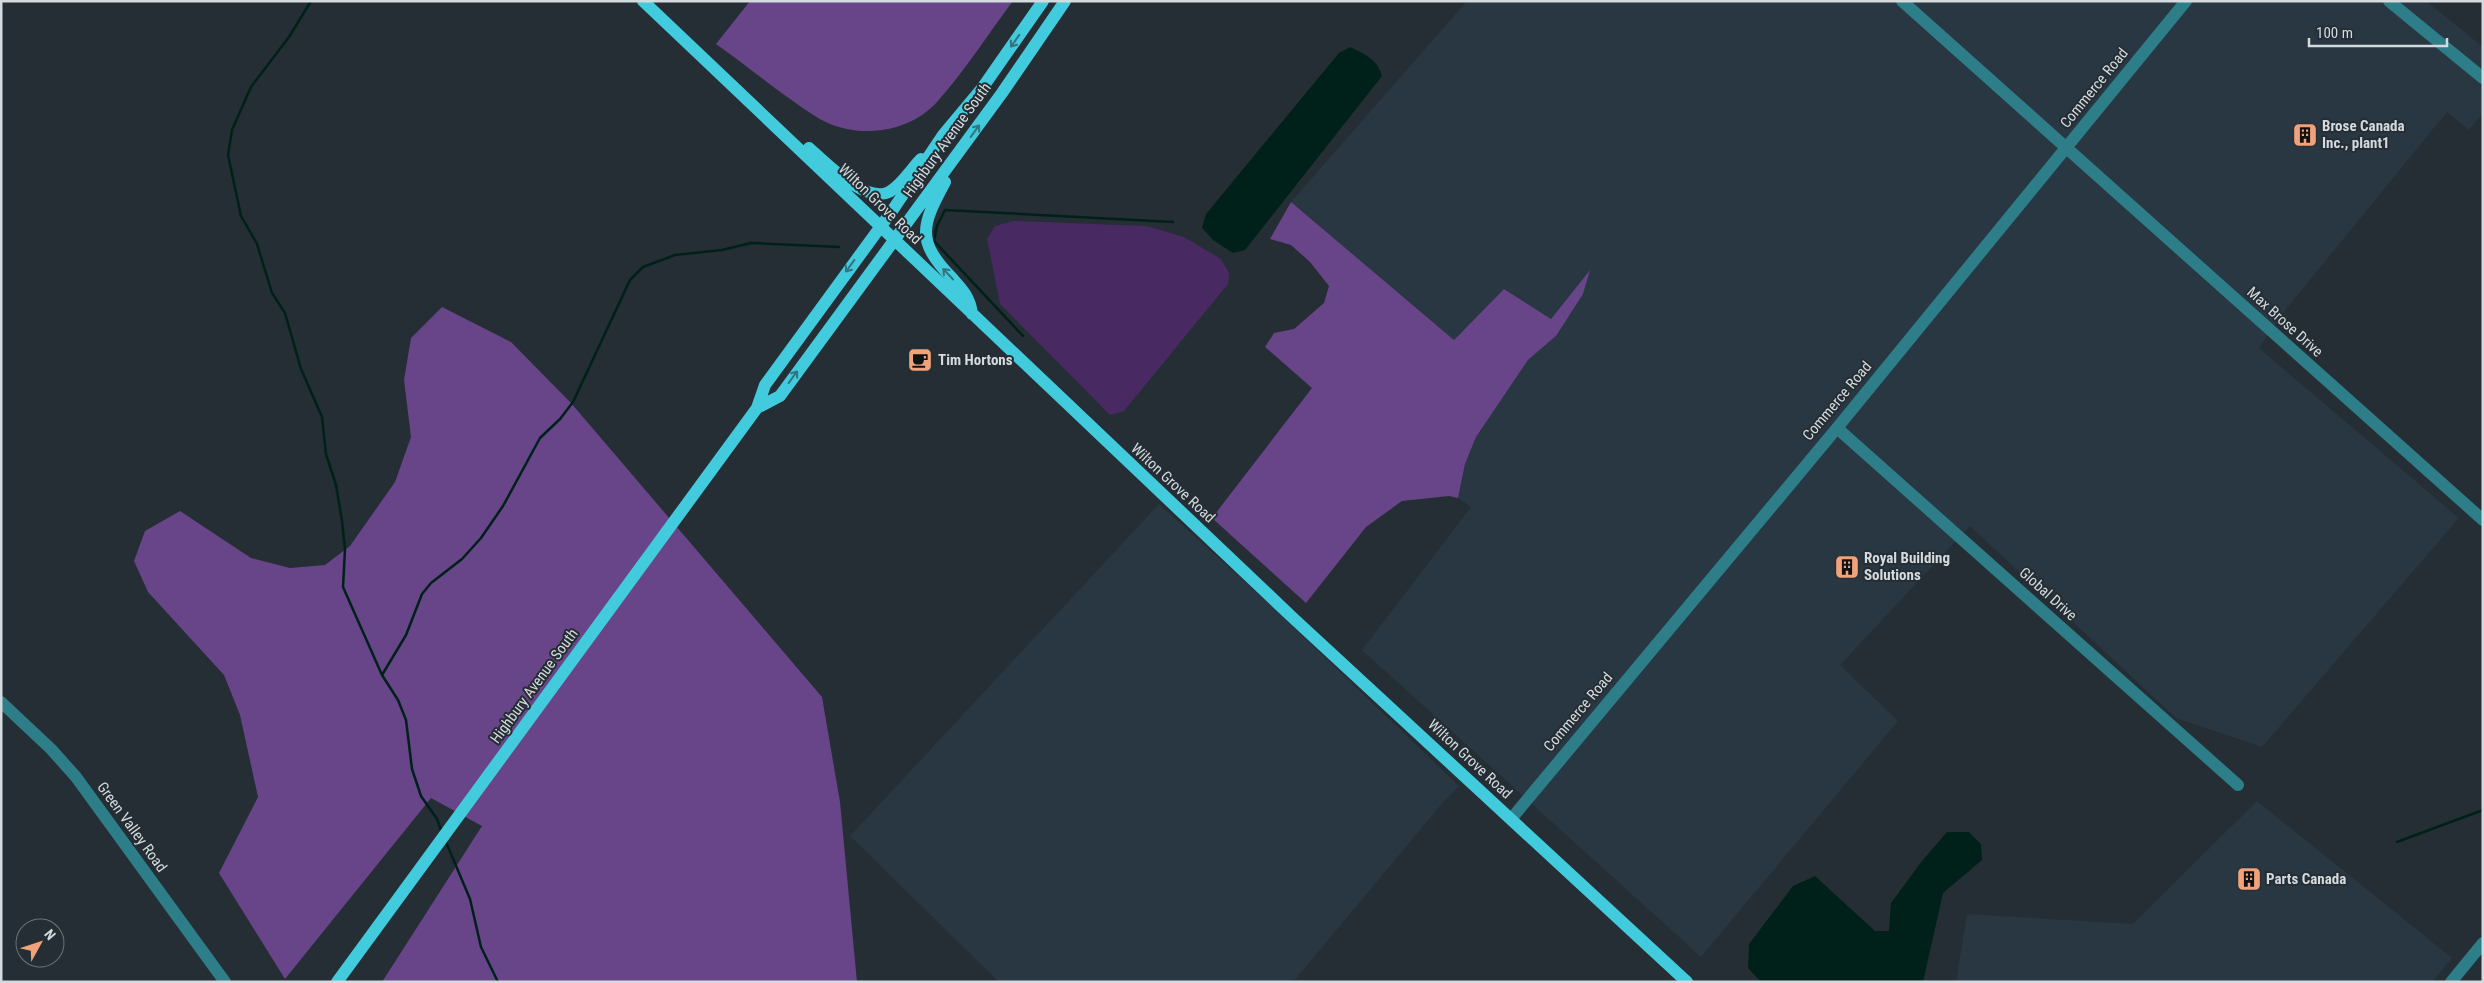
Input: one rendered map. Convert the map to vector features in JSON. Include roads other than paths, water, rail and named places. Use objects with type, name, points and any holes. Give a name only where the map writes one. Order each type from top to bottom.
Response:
[{"type":"main road","name":"Wilton Grove Road","points":[[644,1],[1292,617],[1687,982]]},
{"type":"main road","name":"Highbury Avenue South","points":[[337,982],[757,408],[765,385],[880,227],[944,135],[983,87],[1043,1]]},
{"type":"main road","name":"Highbury Avenue South","points":[[757,408],[780,396],[961,149],[1065,1]]},
{"type":"main road","points":[[751,103],[787,128],[856,187],[877,195],[888,193],[897,186],[944,135]]},
{"type":"main road","points":[[961,149],[928,218],[925,232],[927,244],[933,258],[963,290],[970,302],[972,314]]},
{"type":"street","name":"Max Brose Drive","points":[[1902,1],[2483,520]]},
{"type":"street","name":"Commerce Road","points":[[1511,819],[1836,428],[2186,1]]},
{"type":"street","points":[[2389,1],[2483,78]]},
{"type":"street","name":"Global Drive","points":[[1836,428],[2238,785]]},
{"type":"street","name":"Green Valley Road","points":[[1,702],[51,749],[76,777],[225,982]]},
{"type":"street","points":[[2451,982],[2483,943]]},
{"type":"waterway","points":[[311,1],[289,37],[251,87],[232,130],[228,155],[241,216],[257,244],[272,293],[285,313],[301,369],[322,417],[326,454],[336,485],[342,521],[345,549],[343,587],[382,675],[398,700],[406,720],[412,769],[421,796],[437,819],[442,833]]},
{"type":"waterway","points":[[1023,336],[934,241],[937,226],[945,210],[1173,222]]},
{"type":"waterway","points":[[382,675],[406,635],[422,594],[431,583],[462,559],[481,538],[503,506],[540,438],[560,419],[573,402],[630,280],[643,267],[675,255],[722,250],[751,243],[839,247]]},
{"type":"waterway","points":[[2397,842],[2483,810]]},
{"type":"waterway","points":[[446,842],[470,899],[481,947],[498,982]]},
{"type":"place","name":"Brose Canada Inc., plant1","points":[[2305,135]]},
{"type":"place","name":"Tim Hortons","points":[[920,360]]},
{"type":"place","name":"Royal Building Solutions","points":[[1847,567]]},
{"type":"place","name":"Parts Canada","points":[[2249,879]]}]
